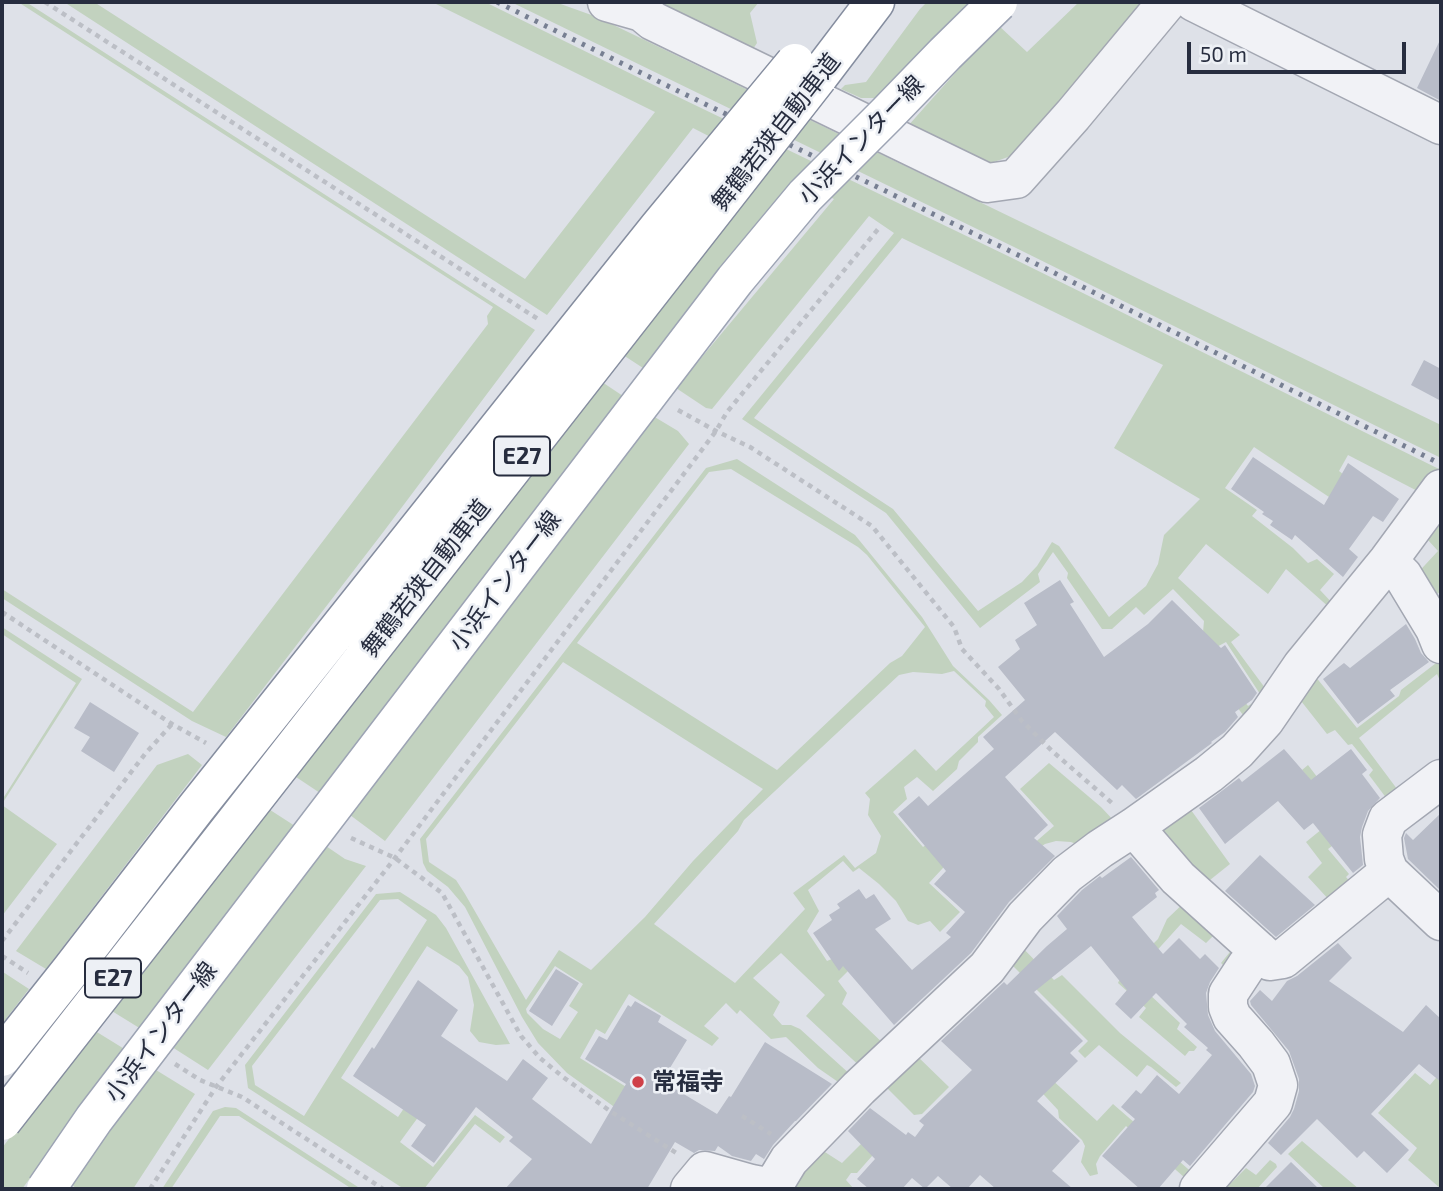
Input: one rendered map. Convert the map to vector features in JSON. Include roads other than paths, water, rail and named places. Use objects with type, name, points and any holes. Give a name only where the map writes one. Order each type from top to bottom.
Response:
[{"type":"main road","name":"小浜インター線","points":[[46,1189],[94,1119],[735,280],[805,195],[998,2]]},
{"type":"main road","name":"舞鶴若狭自動車道","points":[[2,1058],[196,808],[659,227],[869,4]]},
{"type":"main road","name":"舞鶴若狭自動車道","points":[[2,1121],[224,834],[670,269],[807,70]]},
{"type":"street","points":[[629,5],[653,21],[987,183],[1016,179],[1167,2]]},
{"type":"street","points":[[1194,2],[1441,125]]},
{"type":"street","points":[[698,1180],[751,1184],[772,1189],[789,1160],[859,1088],[987,968],[1025,917],[1067,874],[1209,774],[1237,751],[1265,720],[1302,666],[1388,561],[1441,489]]},
{"type":"street","points":[[1388,561],[1403,576],[1441,644]]},
{"type":"street","points":[[1441,779],[1388,819],[1382,835],[1384,859],[1389,872],[1441,921]]},
{"type":"street","points":[[1134,827],[1178,878],[1270,961],[1283,959],[1389,872]]},
{"type":"street","points":[[1199,1189],[1273,1102],[1278,1085],[1271,1064],[1232,1017],[1228,1007],[1228,994],[1259,951]]},
{"type":"railway","points":[[497,2],[1441,464]]},
{"type":"place","name":"常福寺","points":[[638,1082]]}]
